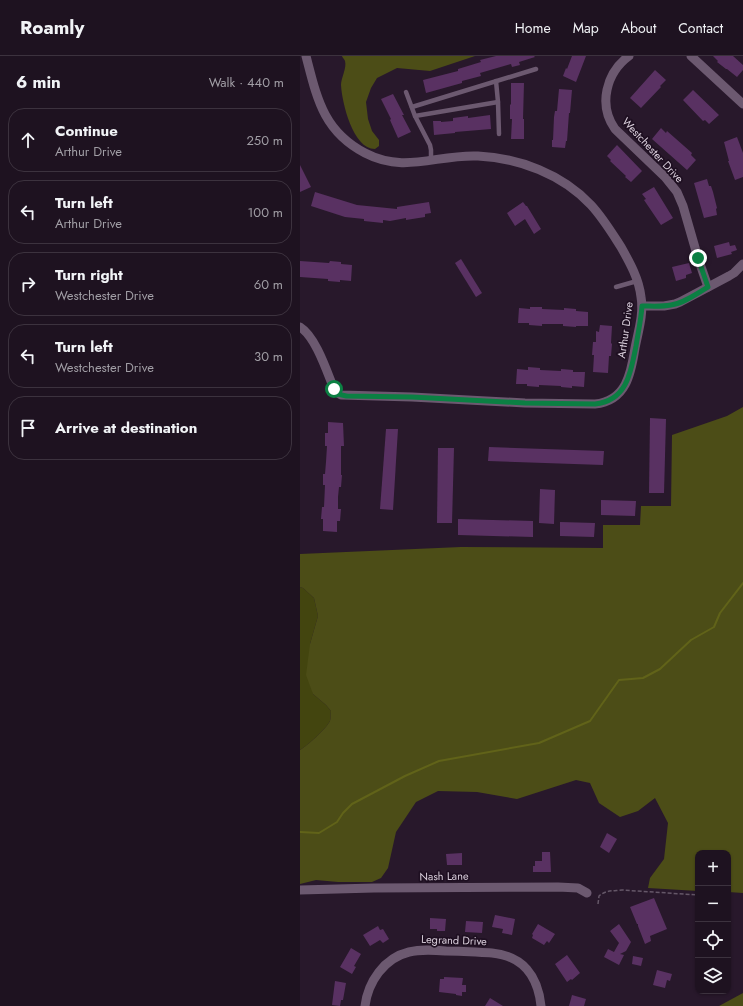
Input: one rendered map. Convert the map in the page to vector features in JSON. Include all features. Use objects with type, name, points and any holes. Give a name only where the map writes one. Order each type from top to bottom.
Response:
[{"type":"street","name":"Arthur Drive","points":[[300,327],[306,331],[312,339],[334,389],[341,395],[525,403],[595,404],[614,398],[620,392],[628,379],[633,362],[642,306],[641,296],[634,271],[625,254],[601,218],[581,195],[563,182],[532,167],[506,159],[472,156],[411,163],[382,160],[362,151],[336,132],[328,120],[318,99],[306,56]]},
{"type":"street","name":"Westchester Drive","points":[[629,56],[617,67],[608,83],[605,100],[608,116],[615,129],[665,177],[677,192],[683,206],[708,287]]},
{"type":"street","points":[[691,56],[743,104]]},
{"type":"street","points":[[642,306],[664,306],[680,302],[734,273],[743,264]]},
{"type":"street","name":"Nash Lane","points":[[300,890],[558,887],[578,888],[587,893]]},
{"type":"street","name":"Legrand Drive","points":[[365,1006],[371,985],[377,974],[384,966],[404,953],[427,950],[492,953],[511,957],[524,966],[531,974],[537,984],[541,1006]]},
{"type":"lane","points":[[412,107],[536,69]]},
{"type":"lane","points":[[496,81],[499,134]]},
{"type":"lane","points":[[406,92],[415,116],[432,150],[431,161]]},
{"type":"lane","points":[[415,116],[498,102]]},
{"type":"lane","points":[[616,287],[637,281]]},
{"type":"path","points":[[598,904],[599,896],[603,892],[611,891],[622,890],[695,895]]},
{"type":"shaded area","points":[[342,56],[475,56],[430,71],[397,68],[377,78],[371,88],[366,102],[368,119],[372,131],[379,140],[379,146],[375,149],[367,147],[361,142],[350,124],[346,113],[341,85],[345,70],[345,61]]},
{"type":"shaded area","points":[[743,407],[743,893],[731,892],[731,850],[695,850],[695,891],[648,888],[650,878],[664,859],[668,823],[655,798],[638,811],[620,817],[599,803],[590,783],[576,780],[517,799],[477,792],[438,791],[416,802],[396,832],[388,868],[381,878],[372,882],[338,882],[316,880],[300,884],[300,750],[325,728],[330,720],[331,711],[313,694],[306,675],[310,644],[318,616],[314,598],[300,587],[300,554],[461,547],[603,548],[603,525],[640,525],[641,506],[671,506],[672,435],[727,416]]},
{"type":"shaded area","points":[[300,587],[314,598],[318,616],[310,644],[313,694],[331,711],[330,720],[325,728],[300,750]]},
{"type":"shaded area","points":[[743,993],[743,1006],[719,1006]]},
{"type":"building","points":[[496,56],[535,57],[519,62],[520,65],[512,67],[511,64],[480,73],[481,76],[426,93],[423,80],[458,71],[458,69],[481,62],[480,60]]},
{"type":"building","points":[[572,56],[586,56],[576,82],[563,76]]},
{"type":"building","points":[[713,56],[733,56],[743,65],[743,70],[737,77],[717,62],[718,61]]},
{"type":"building","points":[[655,70],[666,80],[641,108],[630,98]]},
{"type":"building","points":[[511,83],[524,83],[524,139],[511,139]]},
{"type":"building","points":[[559,89],[572,90],[565,148],[552,147],[554,117],[555,111],[557,111]]},
{"type":"building","points":[[693,90],[719,115],[709,124],[705,120],[703,121],[683,100]]},
{"type":"building","points":[[393,94],[411,132],[398,138],[381,99]]},
{"type":"building","points":[[490,115],[491,129],[434,135],[433,121],[453,121],[453,118],[468,116],[468,118]]},
{"type":"building","points":[[661,128],[666,133],[667,131],[692,153],[691,155],[696,160],[687,170],[652,139]]},
{"type":"building","points":[[737,137],[743,153],[743,177],[735,180],[728,161],[724,142]]},
{"type":"building","points":[[617,145],[642,171],[631,182],[607,156]]},
{"type":"building","points":[[300,165],[311,187],[300,192]]},
{"type":"building","points":[[707,179],[713,192],[717,215],[704,218],[694,183]]},
{"type":"building","points":[[654,187],[673,218],[661,225],[644,200],[646,199],[642,194]]},
{"type":"building","points":[[315,192],[357,205],[397,209],[397,207],[429,202],[431,213],[425,214],[425,217],[406,220],[406,218],[390,221],[383,220],[383,223],[364,221],[364,219],[345,217],[311,206]]},
{"type":"building","points":[[523,202],[541,229],[534,234],[525,219],[515,226],[507,213]]},
{"type":"building","points":[[729,242],[730,246],[735,245],[737,250],[731,252],[732,254],[717,258],[714,246]]},
{"type":"building","points":[[461,259],[482,293],[476,297],[455,263]]},
{"type":"building","points":[[300,261],[329,263],[330,261],[352,265],[351,281],[340,280],[340,282],[328,281],[328,279],[300,277]]},
{"type":"building","points":[[689,263],[692,273],[686,275],[686,278],[676,281],[672,267]]},
{"type":"building","points":[[530,307],[564,310],[564,308],[576,309],[576,311],[588,312],[588,326],[576,327],[563,326],[563,324],[542,324],[542,326],[529,325],[529,323],[518,323],[519,308],[530,309]]},
{"type":"building","points":[[600,325],[612,326],[611,356],[609,356],[608,373],[593,372],[593,342],[596,342],[596,331],[599,332]]},
{"type":"building","points":[[528,367],[540,368],[540,370],[561,371],[561,369],[573,370],[573,372],[585,372],[584,387],[572,386],[572,388],[539,385],[539,387],[527,386],[527,384],[516,384],[517,369],[528,370]]},
{"type":"building","points":[[650,418],[666,419],[664,493],[649,493]]},
{"type":"building","points":[[328,422],[343,423],[344,446],[341,446],[342,475],[338,497],[338,509],[341,509],[340,521],[337,521],[337,532],[323,531],[323,519],[321,519],[322,507],[324,507],[325,485],[323,485],[323,474],[325,474],[327,446],[325,446],[325,433],[328,433]]},
{"type":"building","points":[[386,429],[398,429],[393,510],[380,509]]},
{"type":"building","points":[[489,447],[604,451],[603,465],[488,461]]},
{"type":"building","points":[[438,448],[454,448],[452,523],[437,523]]},
{"type":"building","points":[[540,489],[555,490],[554,524],[539,523]]},
{"type":"building","points":[[601,500],[636,501],[635,516],[601,515]]},
{"type":"building","points":[[458,519],[533,521],[533,537],[458,535]]},
{"type":"building","points":[[560,522],[595,523],[594,537],[560,536]]},
{"type":"building","points":[[607,833],[617,839],[609,853],[600,847]]},
{"type":"building","points":[[542,852],[550,852],[551,872],[533,872],[535,861],[542,861]]},
{"type":"building","points":[[462,853],[462,865],[447,865],[446,854]]},
{"type":"building","points":[[654,898],[667,929],[650,936],[651,941],[645,944],[630,907]]},
{"type":"building","points":[[495,915],[515,919],[512,935],[502,933],[503,929],[492,927]]},
{"type":"building","points":[[430,918],[446,919],[445,931],[430,929]]},
{"type":"building","points":[[466,921],[483,922],[482,933],[465,932]]},
{"type":"building","points":[[538,924],[555,934],[549,943],[547,941],[544,945],[532,938],[532,934]]},
{"type":"building","points":[[619,924],[631,942],[626,951],[620,954],[624,955],[619,965],[604,957],[608,949],[614,952],[619,943],[610,931]]},
{"type":"building","points":[[378,926],[380,930],[383,929],[389,939],[383,943],[380,940],[370,946],[363,935]]},
{"type":"building","points":[[351,948],[361,954],[354,966],[356,967],[352,974],[340,967]]},
{"type":"building","points":[[567,955],[580,973],[572,980],[571,979],[567,982],[555,964]]},
{"type":"building","points":[[633,956],[643,958],[641,966],[632,964]]},
{"type":"building","points":[[657,970],[672,974],[670,981],[667,980],[665,988],[653,985]]},
{"type":"building","points":[[444,977],[463,978],[462,985],[466,985],[466,992],[462,992],[462,996],[439,992],[440,979],[444,979]]},
{"type":"building","points":[[335,981],[346,983],[343,1000],[341,1000],[340,1006],[332,1005]]},
{"type":"building","points":[[572,995],[586,999],[584,1006],[569,1006]]},
{"type":"building","points":[[490,998],[503,1006],[485,1006]]},
{"type":"waterway","points":[[300,832],[319,833],[337,822],[352,804],[405,776],[439,761],[539,743],[590,721],[619,680],[643,678],[660,669],[691,640],[714,627],[720,613],[743,583]]},
{"type":"route","points":[[334,389],[338,394],[347,396],[412,397],[525,403],[595,404],[605,402],[614,398],[620,392],[630,375],[642,306],[669,306],[680,302],[708,287],[698,258]]}]
